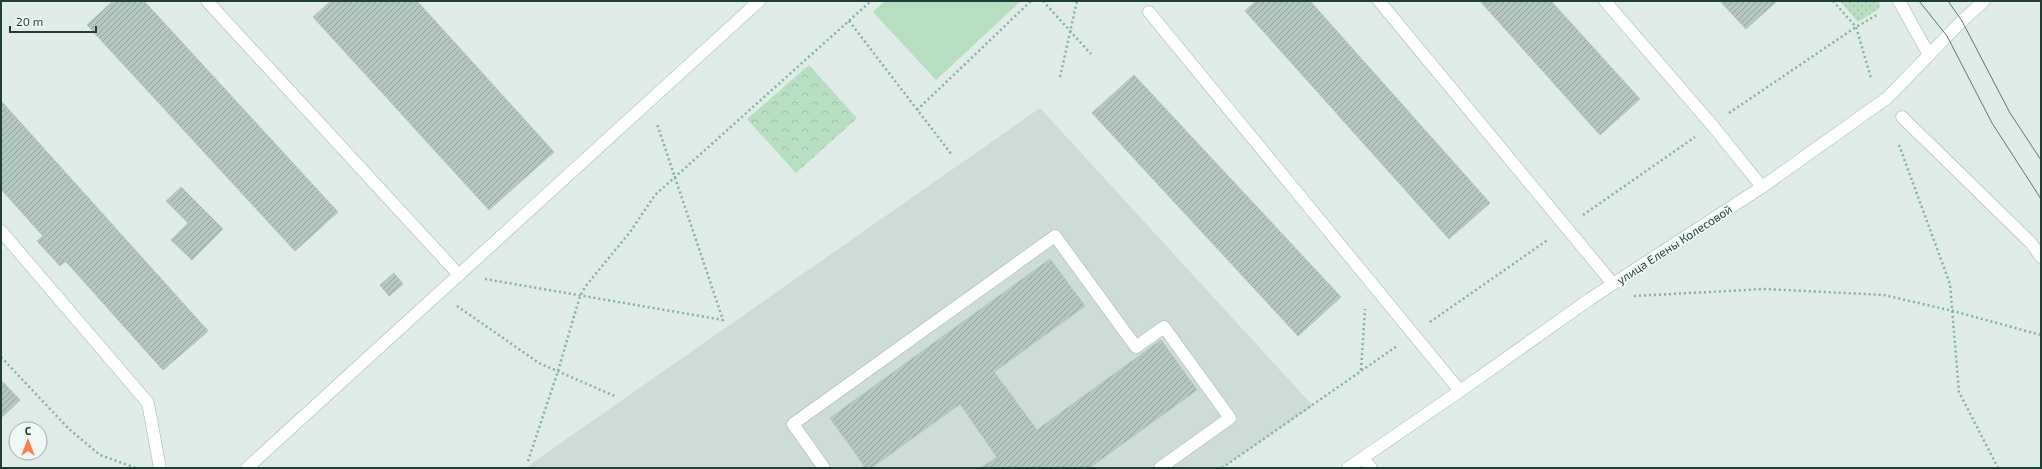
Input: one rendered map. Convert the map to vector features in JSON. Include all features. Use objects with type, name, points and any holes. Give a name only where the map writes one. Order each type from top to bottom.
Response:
[{"type":"street","points":[[207,1],[459,275]]},
{"type":"street","points":[[247,468],[758,1]]},
{"type":"street","points":[[1379,1],[1613,284]]},
{"type":"street","points":[[1605,1],[1712,125],[1762,187]]},
{"type":"street","points":[[1899,1],[1929,55]]},
{"type":"street","name":"улица Елены Колесовой","points":[[1348,468],[1613,284],[1762,187],[1887,98],[1984,1]]},
{"type":"street","points":[[1149,12],[1460,391]]},
{"type":"street","points":[[1902,117],[2031,243],[2041,257]]},
{"type":"street","points":[[1,231],[148,403],[160,468]]},
{"type":"street","points":[[824,468],[793,424],[1055,236],[1136,347],[1164,327],[1230,418],[1160,468]]},
{"type":"street","points":[[1363,458],[1371,468]]},
{"type":"path","points":[[528,461],[558,371],[580,296],[630,232],[655,195],[871,1]]},
{"type":"path","points":[[917,110],[1031,1]]},
{"type":"path","points":[[1043,1],[1091,54]]},
{"type":"path","points":[[1060,77],[1076,1]]},
{"type":"path","points":[[1833,1],[1856,27],[1871,78]]},
{"type":"path","points":[[849,21],[952,155]]},
{"type":"path","points":[[459,275],[723,320],[649,101]]},
{"type":"path","points":[[1902,117],[1898,141],[1950,284],[1959,392],[1998,468]]},
{"type":"path","points":[[1361,370],[1367,278]]},
{"type":"path","points":[[1628,297],[1765,289],[1884,295],[1953,311],[2041,335]]},
{"type":"path","points":[[439,293],[539,363],[617,397]]},
{"type":"path","points":[[1,357],[69,429],[100,455],[136,468]]},
{"type":"shaded area","points":[[1040,108],[1313,406],[1222,468],[525,468]]},
{"type":"green space","points":[[885,1],[1021,1],[936,80],[873,12]]},
{"type":"green space","points":[[1840,1],[1879,1],[1880,8],[1858,22]]},
{"type":"green space","points":[[809,65],[857,118],[796,173],[747,119]]},
{"type":"building","points":[[113,1],[144,1],[338,212],[295,251],[87,25]]},
{"type":"building","points":[[331,1],[417,1],[554,152],[489,210],[313,17]]},
{"type":"building","points":[[1256,1],[1310,1],[1490,203],[1449,239],[1245,11]]},
{"type":"building","points":[[1480,1],[1551,1],[1640,99],[1600,135]]},
{"type":"building","points":[[1720,1],[1777,1],[1746,29]]},
{"type":"building","points":[[1134,75],[1341,297],[1298,336],[1092,113]]},
{"type":"building","points":[[1,101],[208,331],[163,370],[66,261],[60,266],[37,241],[43,236],[1,189]]},
{"type":"building","points":[[1,101],[208,331],[163,370],[1,189]]},
{"type":"building","points":[[181,187],[223,229],[192,260],[171,240],[188,223],[166,201]]},
{"type":"building","points":[[1050,259],[1085,306],[994,372],[1037,430],[1161,340],[1197,390],[1089,468],[981,468],[997,457],[960,404],[871,468],[866,468],[830,418]]},
{"type":"building","points":[[394,273],[403,284],[389,296],[380,285]]},
{"type":"building","points":[[1,380],[20,400],[1,418]]},
{"type":"tram line","points":[[1919,1],[1947,36],[1992,123],[2041,199]]},
{"type":"tram line","points":[[1948,1],[1962,21],[2010,113],[2041,160]]}]
